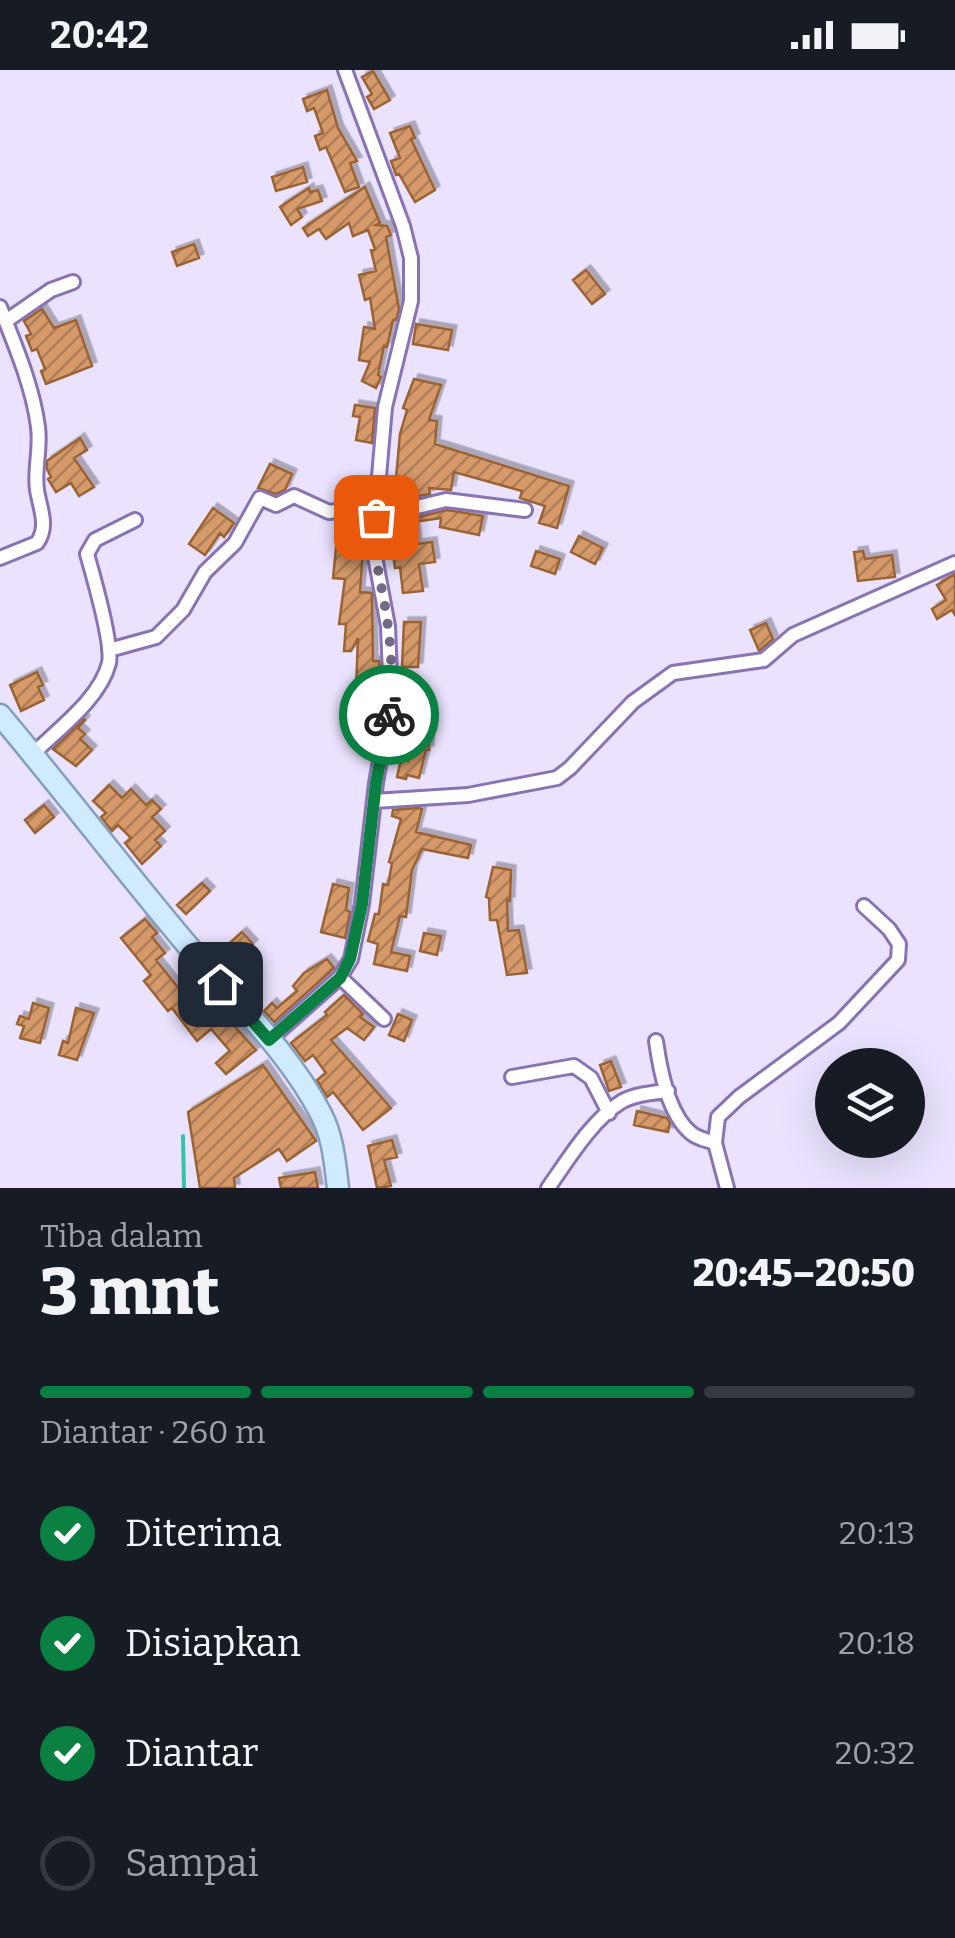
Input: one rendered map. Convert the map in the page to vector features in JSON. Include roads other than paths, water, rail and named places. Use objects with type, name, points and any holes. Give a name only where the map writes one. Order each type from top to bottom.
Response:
[{"type":"main road","points":[[0,714],[269,1040],[326,1124],[338,1188]]},
{"type":"street","points":[[269,1040],[340,978],[350,959],[388,726],[392,667],[375,566],[377,511],[385,407],[411,301],[412,271],[402,226],[345,70]]},
{"type":"street","points":[[0,558],[37,542],[44,525],[36,471],[38,425],[3,314],[73,282]]},
{"type":"street","points":[[109,650],[156,637],[183,610],[205,572],[234,544],[260,498],[276,506],[294,496],[329,512],[377,511],[446,500],[525,510]]},
{"type":"street","points":[[33,754],[91,696],[106,670],[109,650],[87,554],[95,540],[135,520]]},
{"type":"street","points":[[374,800],[468,795],[557,778],[633,702],[674,672],[764,660],[792,635],[955,563]]},
{"type":"street","points":[[726,1188],[715,1142],[718,1117],[839,1023],[898,960],[899,944],[864,906]]},
{"type":"street","points":[[340,978],[384,1019]]},
{"type":"street","points":[[656,1041],[668,1091],[690,1132],[715,1142]]},
{"type":"street","points":[[512,1076],[574,1066],[590,1078],[609,1113]]},
{"type":"street","points":[[548,1188],[620,1103],[668,1091]]},
{"type":"waterway","points":[[183,1136],[184,1188]]}]
